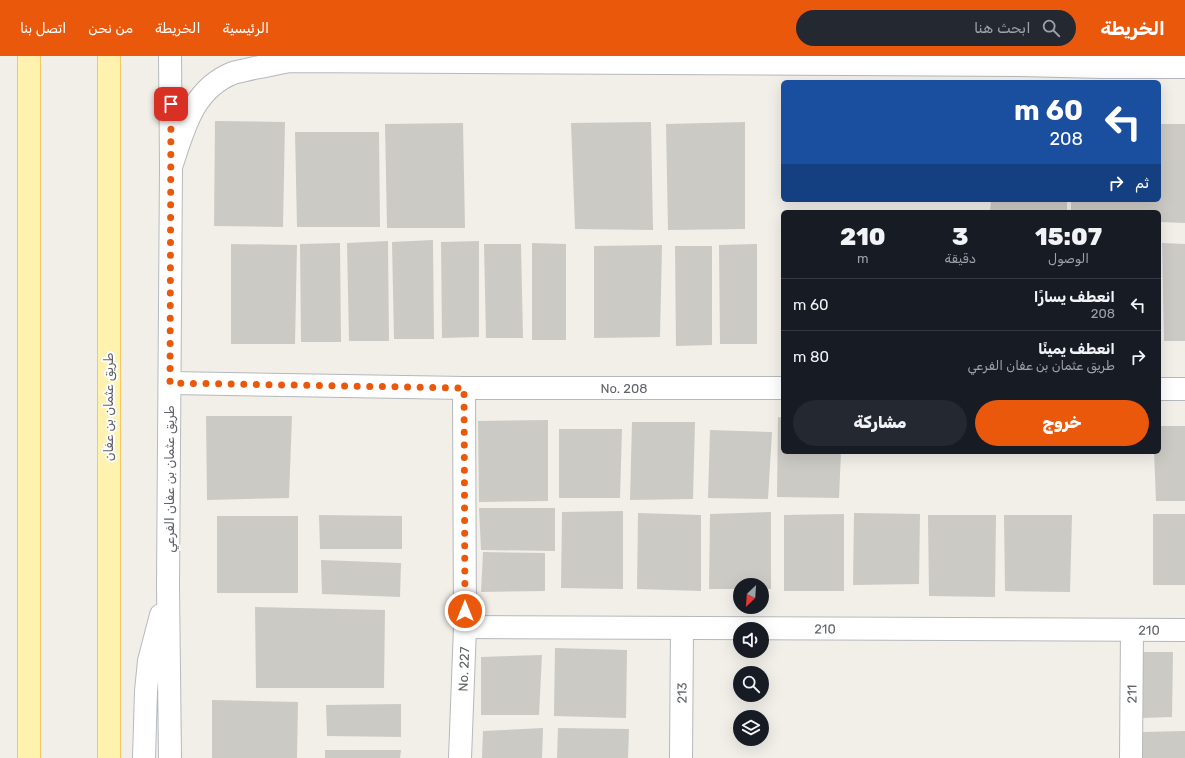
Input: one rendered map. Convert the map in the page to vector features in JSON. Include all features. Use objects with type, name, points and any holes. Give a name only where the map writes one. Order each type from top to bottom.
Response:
[{"type":"main road","points":[[29,56],[29,758]]},
{"type":"main road","name":"طريق عثمان بن عفان","points":[[109,56],[109,758]]},
{"type":"street","name":"طريق عثمان بن عفان الفرعي","points":[[170,56],[171,168],[168,586],[170,758]]},
{"type":"street","points":[[257,56],[291,61],[1185,67]]},
{"type":"street","points":[[1019,65],[1047,59],[1049,56]]},
{"type":"street","points":[[1074,56],[1087,64],[1103,67]]},
{"type":"street","points":[[171,168],[186,122],[203,94],[220,80],[234,73],[291,61]]},
{"type":"street","name":"No. 208","points":[[170,383],[464,388],[781,388]]},
{"type":"street","name":"No. 227","points":[[460,758],[465,627],[464,388]]},
{"type":"street","points":[[1161,389],[1185,389]]},
{"type":"street","points":[[144,758],[146,691],[149,661],[168,586]]},
{"type":"street","name":"210","points":[[465,627],[1185,630]]},
{"type":"street","name":"213","points":[[681,758],[682,629]]},
{"type":"street","name":"211","points":[[1131,758],[1132,630]]},
{"type":"building","points":[[215,121],[285,122],[283,227],[214,226]]},
{"type":"building","points":[[651,122],[653,230],[575,229],[571,123]]},
{"type":"building","points":[[745,122],[745,229],[668,230],[666,124]]},
{"type":"building","points":[[463,123],[465,228],[387,228],[385,124]]},
{"type":"building","points":[[1161,124],[1185,124],[1185,223],[1161,222],[1161,210],[1071,210],[1071,202],[1161,202]]},
{"type":"building","points":[[295,132],[379,132],[380,227],[297,227]]},
{"type":"building","points":[[991,202],[1067,202],[1067,210],[990,210]]},
{"type":"building","points":[[433,240],[434,339],[394,339],[392,242]]},
{"type":"building","points":[[388,241],[389,341],[349,341],[347,243]]},
{"type":"building","points":[[479,241],[479,337],[442,338],[441,242]]},
{"type":"building","points":[[340,243],[341,342],[301,342],[300,244]]},
{"type":"building","points":[[532,243],[566,244],[566,340],[532,340]]},
{"type":"building","points":[[1162,243],[1185,244],[1185,341],[1164,341]]},
{"type":"building","points":[[231,244],[297,245],[295,344],[231,344]]},
{"type":"building","points":[[484,244],[521,244],[523,338],[486,338]]},
{"type":"building","points":[[757,244],[757,344],[720,344],[719,245]]},
{"type":"building","points":[[662,245],[660,337],[594,338],[594,246]]},
{"type":"building","points":[[675,246],[712,246],[712,345],[676,346]]},
{"type":"building","points":[[206,416],[292,416],[289,498],[207,500]]},
{"type":"building","points":[[778,417],[781,418],[781,454],[841,454],[839,498],[777,497]]},
{"type":"building","points":[[548,420],[548,501],[479,502],[478,421]]},
{"type":"building","points":[[632,422],[695,422],[693,499],[630,500]]},
{"type":"building","points":[[1161,426],[1185,426],[1185,501],[1156,501],[1154,454],[1161,454]]},
{"type":"building","points":[[559,429],[622,429],[620,498],[559,498]]},
{"type":"building","points":[[710,430],[772,432],[768,499],[708,498]]},
{"type":"building","points":[[479,508],[555,508],[555,551],[481,550]]},
{"type":"building","points":[[623,511],[623,589],[561,588],[562,512]]},
{"type":"building","points":[[771,512],[771,589],[769,589],[769,578],[733,578],[733,589],[709,589],[710,514]]},
{"type":"building","points":[[638,513],[701,515],[701,591],[637,589]]},
{"type":"building","points":[[854,513],[920,514],[919,584],[853,585]]},
{"type":"building","points":[[844,514],[844,591],[784,591],[784,515]]},
{"type":"building","points":[[1153,514],[1185,514],[1185,585],[1153,585]]},
{"type":"building","points":[[319,515],[402,516],[402,549],[320,549]]},
{"type":"building","points":[[928,515],[996,515],[995,597],[929,596]]},
{"type":"building","points":[[1004,515],[1072,515],[1070,592],[1005,591]]},
{"type":"building","points":[[217,516],[298,516],[298,593],[217,593]]},
{"type":"building","points":[[483,552],[545,553],[545,591],[481,592]]},
{"type":"building","points":[[321,560],[401,563],[400,597],[322,594]]},
{"type":"building","points":[[255,607],[385,610],[384,688],[256,688]]},
{"type":"building","points":[[555,648],[627,650],[626,718],[554,716]]},
{"type":"building","points":[[1141,652],[1173,652],[1172,717],[1141,718]]},
{"type":"building","points":[[542,655],[539,715],[481,715],[481,657]]},
{"type":"building","points":[[212,700],[298,702],[297,758],[212,758]]},
{"type":"building","points":[[401,704],[401,737],[327,736],[326,705]]},
{"type":"building","points":[[543,728],[542,758],[482,758],[483,731]]},
{"type":"building","points":[[558,728],[629,729],[628,758],[557,758]]},
{"type":"building","points":[[1185,731],[1185,758],[1143,758],[1142,732]]},
{"type":"building","points":[[325,750],[401,750],[400,758],[325,758]]},
{"type":"route","points":[[171,104],[170,383],[464,388],[465,611]]}]
